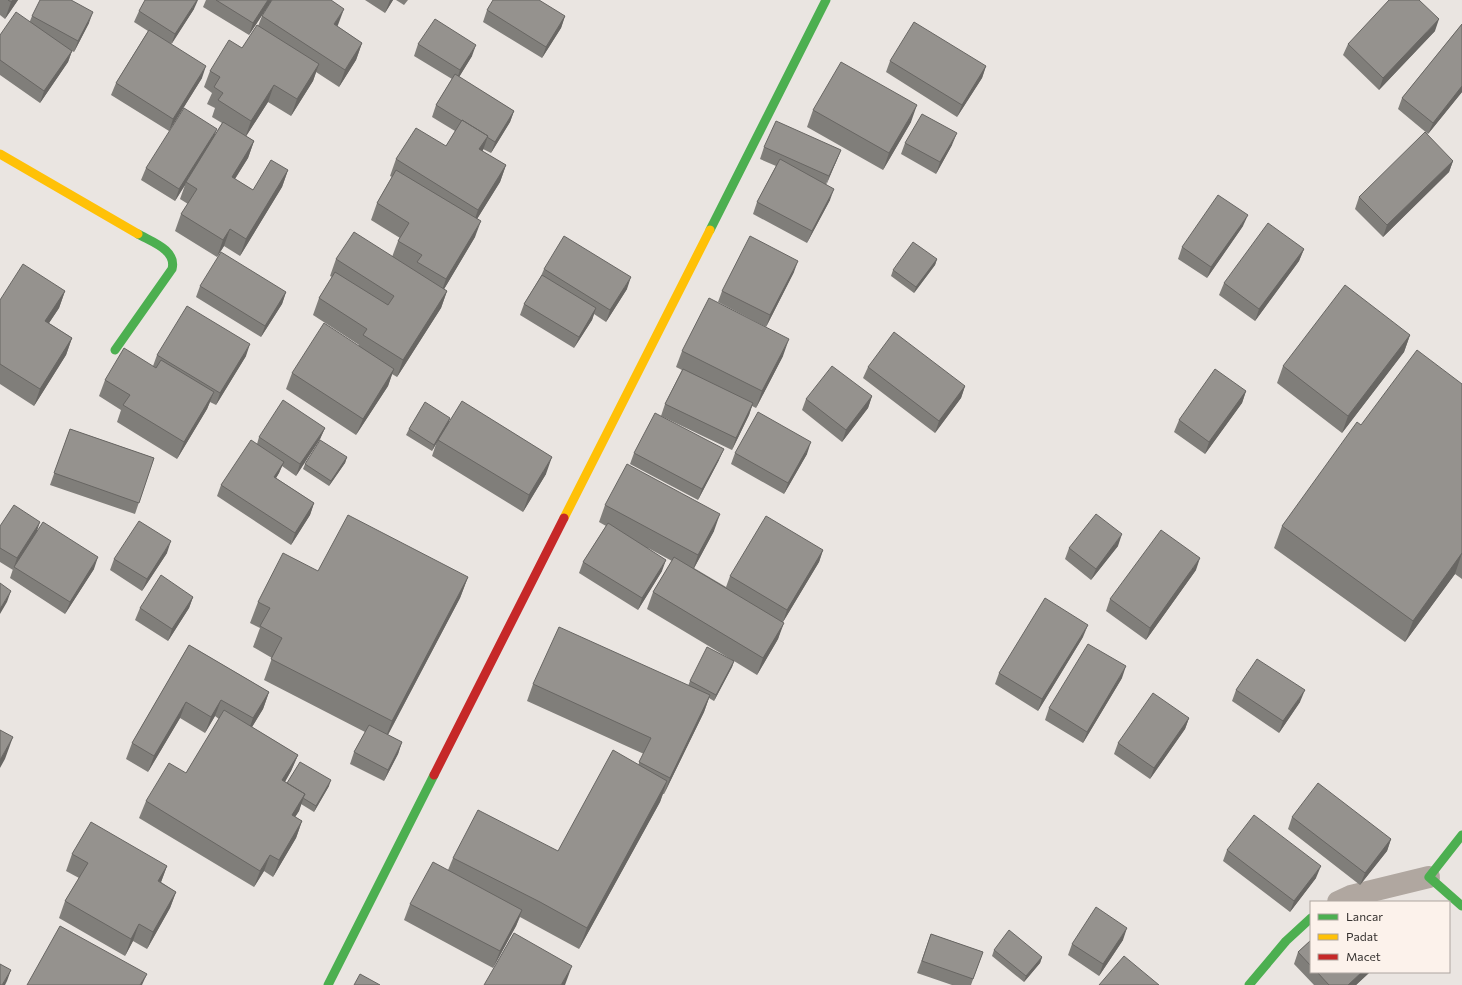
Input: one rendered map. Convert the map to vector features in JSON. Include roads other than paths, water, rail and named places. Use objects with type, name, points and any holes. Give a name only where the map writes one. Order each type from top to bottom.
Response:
[{"type":"street","points":[[328,985],[826,0]]},
{"type":"street","points":[[0,154],[165,250],[173,257],[174,261],[172,268],[115,350]]},
{"type":"street","points":[[1340,901],[1351,896],[1429,878],[1462,835]]},
{"type":"street","points":[[1429,878],[1462,906]]},
{"type":"street","points":[[1248,985],[1269,960],[1310,919]]}]
